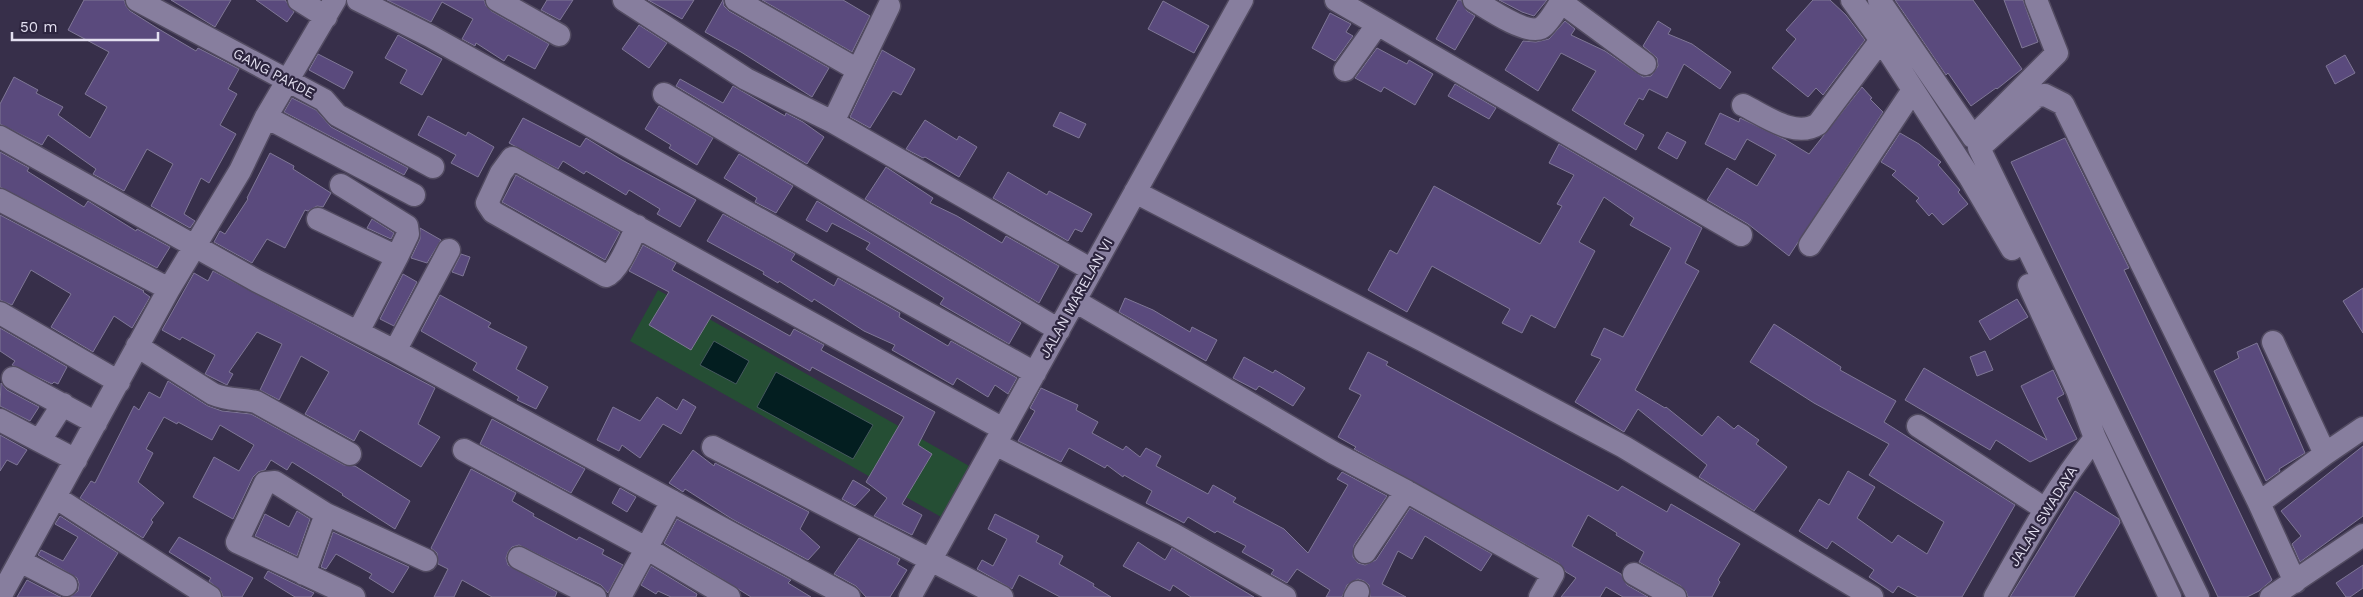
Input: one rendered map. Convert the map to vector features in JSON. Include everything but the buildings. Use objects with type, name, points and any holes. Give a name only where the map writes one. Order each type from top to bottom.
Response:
[{"type":"street","name":"GANG PAKDE","points":[[137,0],[289,80],[324,100],[337,115],[433,167]]},
{"type":"street","points":[[0,597],[120,382],[137,346],[169,289],[240,171],[266,117],[331,8],[298,0]]},
{"type":"street","points":[[358,0],[430,36],[1035,373]]},
{"type":"street","points":[[497,0],[560,35]]},
{"type":"street","points":[[624,0],[746,79],[833,122],[1092,270]]},
{"type":"street","points":[[736,0],[858,70]]},
{"type":"street","name":"JALAN MARELAN VI","points":[[910,597],[1242,0]]},
{"type":"street","points":[[1336,0],[1741,235]]},
{"type":"street","points":[[1474,0],[1522,27],[1534,30],[1543,27],[1561,1],[1645,64]]},
{"type":"street","points":[[1852,0],[1881,40],[1969,176],[2016,257],[2077,390],[2095,438],[2170,597]]},
{"type":"street","points":[[1879,0],[1973,138],[2057,53],[2036,0]]},
{"type":"street","points":[[833,122],[889,6]]},
{"type":"street","points":[[1345,70],[1377,25]]},
{"type":"street","points":[[1743,105],[1787,126],[1801,131],[1810,129],[1818,124],[1881,40]]},
{"type":"street","points":[[1810,245],[1913,90]]},
{"type":"street","points":[[664,94],[1059,330]]},
{"type":"street","points":[[2198,597],[1979,148],[2037,96],[2045,95],[2063,104],[2295,582]]},
{"type":"street","points":[[266,117],[414,195]]},
{"type":"street","points":[[0,137],[257,281],[395,351],[849,597]]},
{"type":"street","points":[[637,226],[617,266],[606,276],[494,212],[487,202],[512,158],[637,226],[999,436],[1286,597]]},
{"type":"street","points":[[341,185],[407,226],[408,234],[358,332]]},
{"type":"street","points":[[1135,192],[1424,341],[1624,447],[1771,534],[1865,596]]},
{"type":"street","points":[[0,200],[169,289]]},
{"type":"street","points":[[318,219],[397,257]]},
{"type":"street","points":[[395,351],[449,250]]},
{"type":"street","points":[[1075,301],[1334,453],[1406,491],[1552,574],[1540,597]]},
{"type":"street","points":[[0,313],[120,382]]},
{"type":"street","points":[[2273,342],[2325,454]]},
{"type":"street","points":[[137,346],[213,394],[224,399],[245,399],[256,402],[350,454]]},
{"type":"street","points":[[13,378],[96,423]]},
{"type":"street","points":[[40,440],[63,404]]},
{"type":"street","points":[[0,420],[76,460]]},
{"type":"street","points":[[1918,426],[2045,509]]},
{"type":"street","points":[[2258,503],[2363,428]]},
{"type":"street","name":"JALAN SWADAYA","points":[[1994,597],[2045,509],[2095,438]]},
{"type":"street","points":[[713,447],[1002,597]]},
{"type":"street","points":[[464,450],[646,548],[729,597]]},
{"type":"street","points":[[354,597],[237,542],[265,483],[275,482],[326,514],[426,560]]},
{"type":"street","points":[[1365,552],[1406,491]]},
{"type":"street","points":[[55,497],[210,597]]},
{"type":"street","points":[[629,594],[646,548],[672,501]]},
{"type":"street","points":[[304,574],[326,514]]},
{"type":"street","points":[[2271,597],[2363,535]]},
{"type":"street","points":[[519,558],[594,597]]},
{"type":"street","points":[[20,561],[66,585]]},
{"type":"street","points":[[1634,574],[1675,597]]},
{"type":"green space","points":[[658,290],[978,471],[950,522],[630,341]]},
{"type":"shaded area","points":[[714,341],[749,361],[736,384],[700,365]]},
{"type":"shaded area","points":[[776,372],[873,425],[853,459],[757,407]]}]
